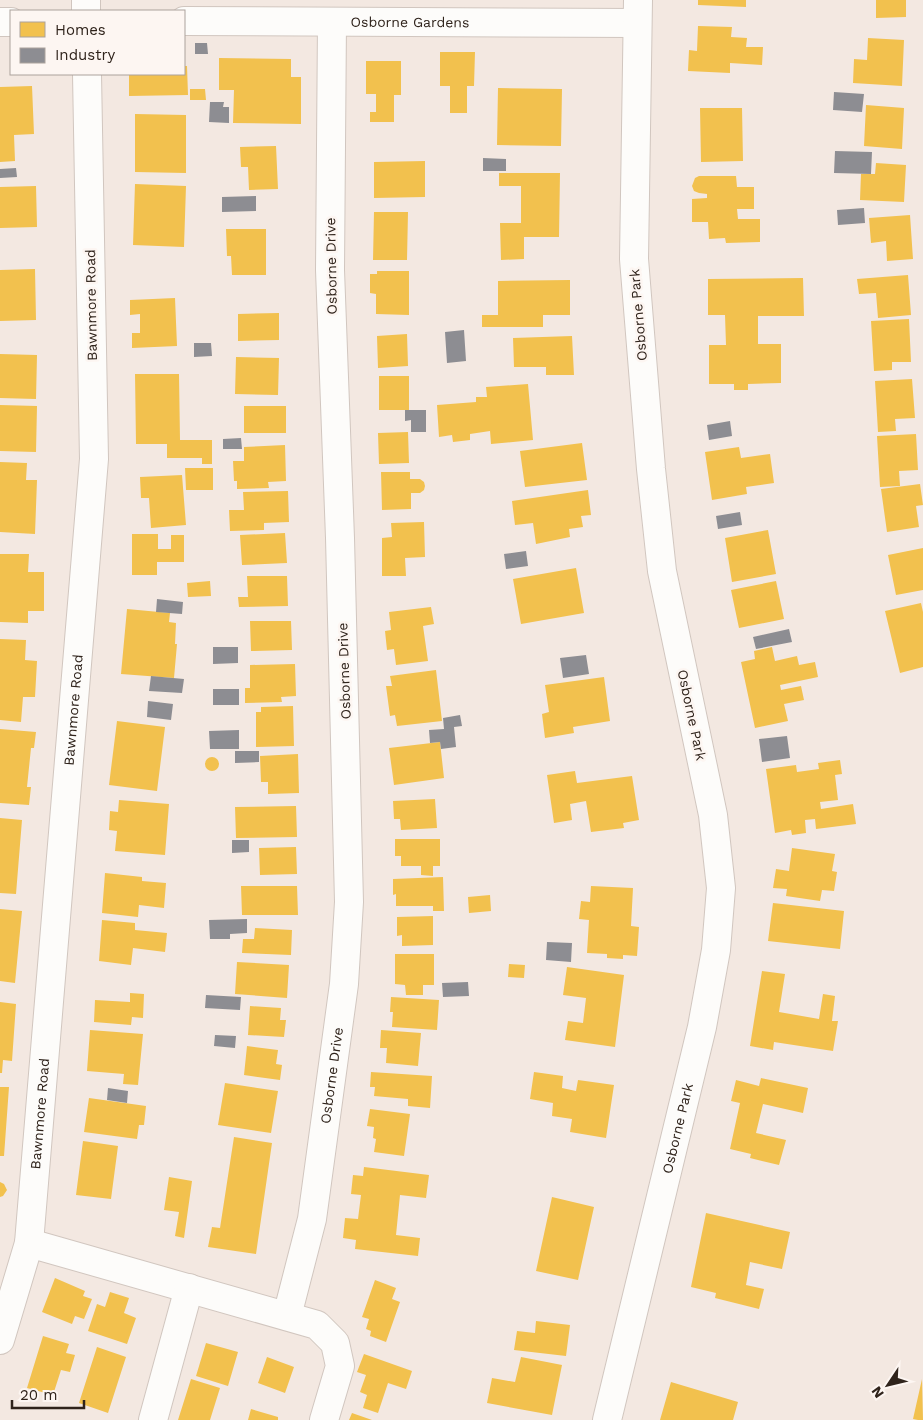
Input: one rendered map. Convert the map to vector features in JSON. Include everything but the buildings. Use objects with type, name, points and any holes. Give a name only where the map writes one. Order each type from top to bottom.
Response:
[{"type":"street","name":"Osborne Gardens","points":[[185,21],[332,22],[638,11]]},
{"type":"street","name":"Osborne Park","points":[[608,1420],[702,1027],[716,950],[721,888],[713,815],[662,571],[651,470],[634,259],[638,11]]},
{"type":"street","name":"Osborne Drive","points":[[287,1316],[312,1219],[344,984],[349,902],[340,538],[330,270],[332,22]]},
{"type":"street","name":"Bawnmore Road","points":[[0,1340],[29,1243],[94,459],[87,75]]},
{"type":"street","points":[[29,1243],[317,1326],[334,1343],[340,1366],[324,1420]]},
{"type":"street","points":[[153,1420],[189,1288]]}]
